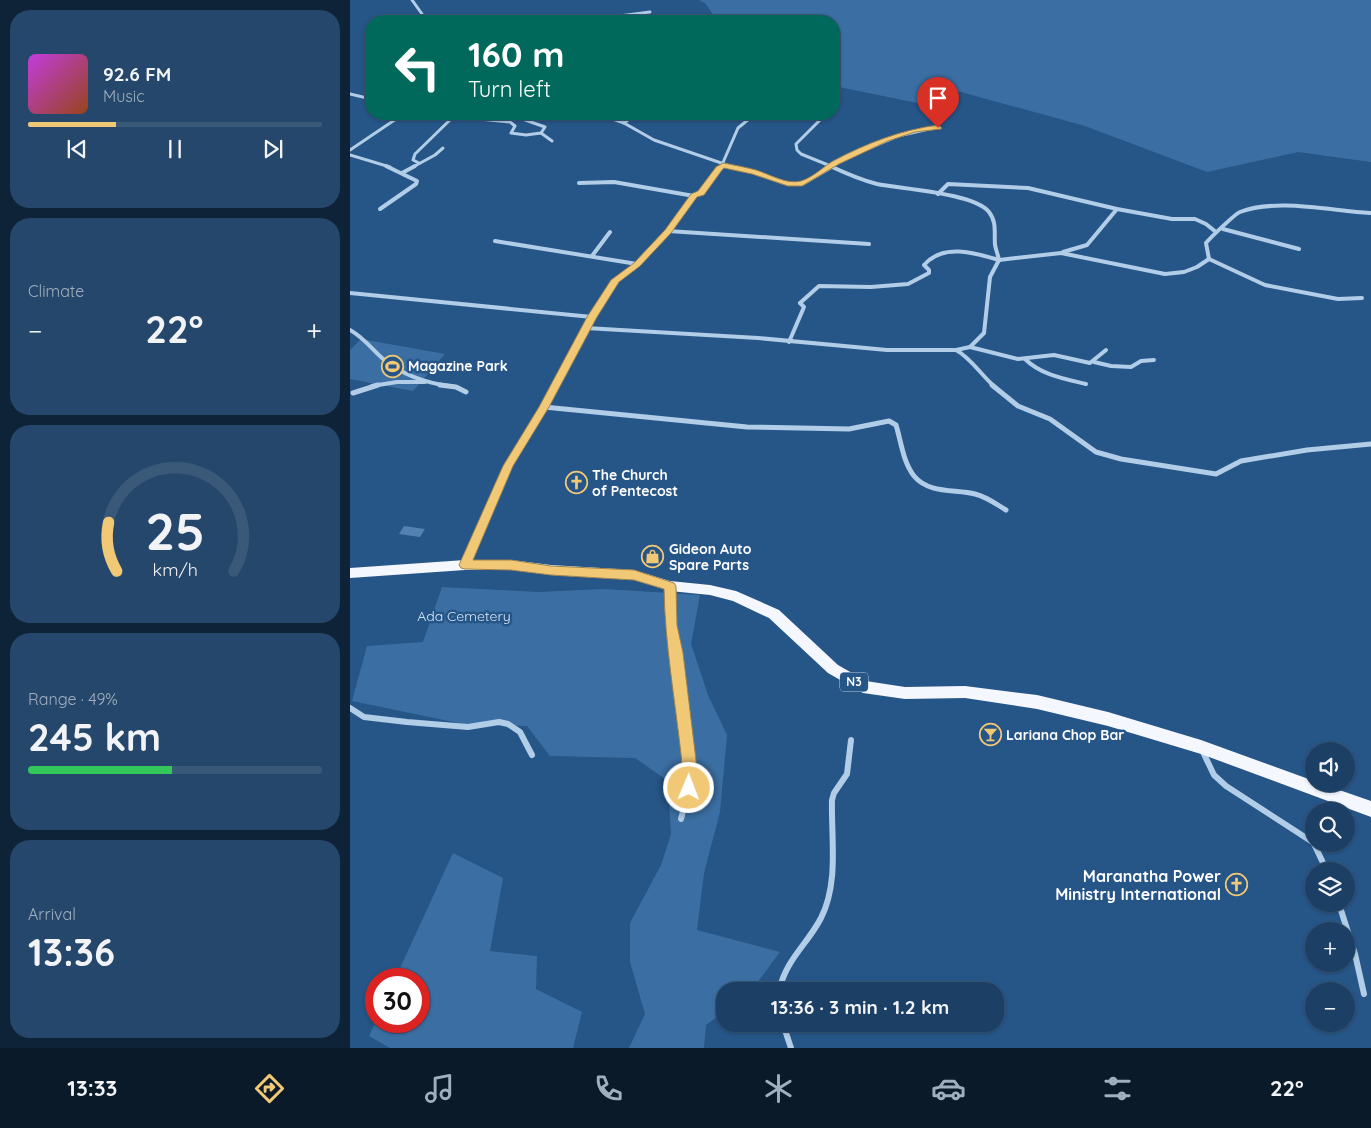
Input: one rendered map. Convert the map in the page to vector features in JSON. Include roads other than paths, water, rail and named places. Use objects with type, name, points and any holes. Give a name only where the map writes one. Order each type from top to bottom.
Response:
[{"type":"main road","name":"N3","points":[[350,573],[465,565],[511,565],[551,570],[634,575],[670,586],[710,590],[736,596],[774,614],[832,669],[863,687],[905,693],[965,692],[1038,702],[1108,719],[1201,747],[1371,809]]},
{"type":"street","points":[[412,0],[423,15]]},
{"type":"street","points":[[627,15],[650,12]]},
{"type":"street","points":[[350,94],[365,98]]},
{"type":"street","points":[[350,150],[395,120]]},
{"type":"street","points":[[419,163],[413,160],[414,154],[450,120]]},
{"type":"street","points":[[487,120],[510,122],[515,126],[511,133],[541,133],[552,141]]},
{"type":"street","points":[[525,120],[545,127],[541,133]]},
{"type":"street","points":[[616,120],[654,140],[723,165],[754,172],[788,184],[802,184],[831,168],[836,162],[885,140],[914,130],[938,128]]},
{"type":"street","points":[[624,123],[628,120]]},
{"type":"street","points":[[465,565],[508,466],[544,407],[592,317],[616,280],[637,264],[668,231],[694,196],[701,193],[723,165],[738,128],[747,120]]},
{"type":"street","points":[[820,120],[796,144],[797,150],[801,154],[831,168],[878,184],[924,190],[959,198],[989,211],[996,230],[995,244],[999,260],[990,277],[987,319],[984,332],[970,347]]},
{"type":"street","points":[[402,174],[434,156],[443,148]]},
{"type":"street","points":[[350,155],[392,168],[417,182],[380,209]]},
{"type":"street","points":[[579,183],[614,182],[694,196]]},
{"type":"street","points":[[938,194],[948,184],[1028,188],[1117,209],[1172,219],[1195,219],[1206,224],[1216,232]]},
{"type":"street","points":[[1209,258],[1206,243],[1239,212],[1266,208],[1301,208],[1370,213]]},
{"type":"street","points":[[789,342],[804,307],[800,303],[819,286],[871,287],[908,284],[929,273],[929,270],[924,265],[930,257],[945,253],[968,252],[999,260],[1061,253],[1086,245],[1097,235],[1117,209]]},
{"type":"street","points":[[1223,229],[1299,249]]},
{"type":"street","points":[[668,231],[869,244]]},
{"type":"street","points":[[592,256],[610,232]]},
{"type":"street","points":[[495,241],[637,264]]},
{"type":"street","points":[[1061,253],[1165,274],[1184,272],[1198,267],[1209,258]]},
{"type":"street","points":[[1209,258],[1265,285],[1338,299],[1362,298]]},
{"type":"street","points":[[350,293],[592,317]]},
{"type":"street","points":[[586,328],[886,350],[956,350],[970,347],[1006,357],[1025,359],[1054,355],[1084,363],[1094,362],[1111,366],[1131,367],[1141,361],[1154,360]]},
{"type":"street","points":[[350,330],[356,333],[382,359],[428,383]]},
{"type":"street","points":[[956,350],[964,354],[983,377],[1018,406],[1050,419],[1096,452],[1121,459],[1216,474],[1241,461],[1308,450],[1371,444]]},
{"type":"street","points":[[1094,362],[1106,350]]},
{"type":"street","points":[[1025,359],[1028,364],[1053,376],[1086,384]]},
{"type":"street","points":[[353,393],[366,387],[400,381],[460,388],[466,392]]},
{"type":"street","points":[[544,407],[747,427],[849,429],[889,420],[896,425],[909,465],[919,481],[930,486],[982,495],[1006,510]]},
{"type":"street","points":[[670,586],[671,625],[689,760],[689,788],[681,819]]},
{"type":"street","points":[[350,708],[364,717],[407,722],[468,727],[499,722],[508,724],[520,732],[532,755]]},
{"type":"street","points":[[780,982],[786,965],[819,922],[826,907],[831,879],[832,797],[846,774],[851,740]]},
{"type":"street","points":[[1201,747],[1214,775],[1226,786],[1305,838]]},
{"type":"street","points":[[1342,912],[1353,947],[1364,994]]},
{"type":"street","points":[[786,1032],[792,1048]]},
{"type":"place","name":"Magazine Park","points":[[392,366]]},
{"type":"place","name":"The Church of Pentecost","points":[[576,483]]},
{"type":"place","name":"Gideon Auto Spare Parts","points":[[653,557]]},
{"type":"place","name":"Lariana Chop Bar","points":[[990,735]]},
{"type":"place","name":"Maranatha Power Ministry International","points":[[1237,885]]},
{"type":"park label","name":"Ada Cemetery","points":[[464,616]]}]
